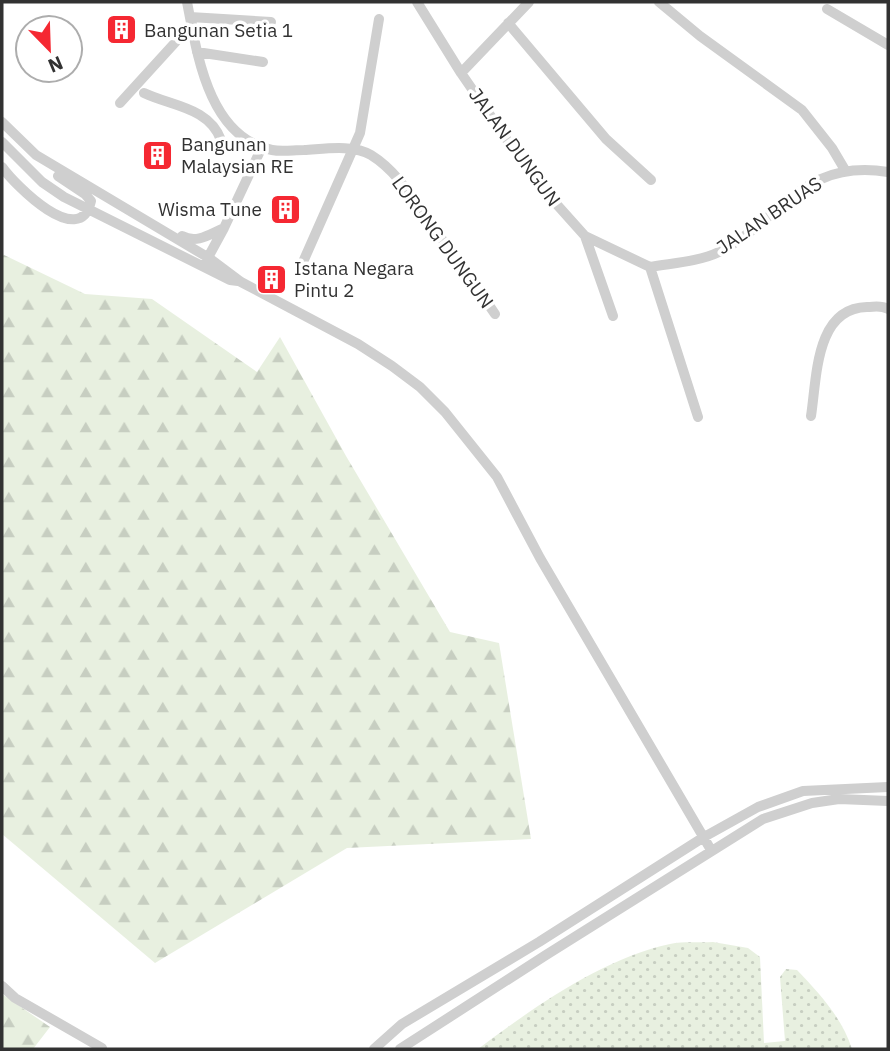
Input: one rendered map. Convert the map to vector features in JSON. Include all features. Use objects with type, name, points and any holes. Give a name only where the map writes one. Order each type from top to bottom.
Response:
[{"type":"street","points":[[187,2],[206,83],[223,114],[243,137],[262,147],[206,262]]},
{"type":"street","name":"JALAN DUNGUN","points":[[417,2],[461,73],[534,179],[585,236],[650,267]]},
{"type":"street","points":[[461,73],[529,2]]},
{"type":"street","points":[[659,2],[699,36],[802,110],[832,148],[845,170]]},
{"type":"street","points":[[827,9],[888,45]]},
{"type":"street","points":[[299,271],[354,149],[363,119],[379,19]]},
{"type":"street","points":[[191,20],[271,22]]},
{"type":"street","points":[[120,103],[191,20]]},
{"type":"street","points":[[508,23],[606,139],[651,180]]},
{"type":"street","points":[[197,52],[263,62]]},
{"type":"street","points":[[144,93],[176,103],[209,125],[221,140]]},
{"type":"street","points":[[2,114],[36,155],[58,176],[85,194],[91,201],[89,211],[82,218],[56,216],[37,203],[2,167]]},
{"type":"street","points":[[209,125],[223,114]]},
{"type":"street","points":[[2,122],[28,146]]},
{"type":"street","points":[[2,142],[42,182],[89,211],[206,262]]},
{"type":"street","name":"LORONG DUNGUN","points":[[262,147],[280,150],[354,149],[369,153],[395,175],[495,314]]},
{"type":"street","points":[[36,155],[142,218],[230,280],[245,284],[358,344],[420,387],[472,443],[497,477],[540,558],[711,850]]},
{"type":"street","name":"JALAN BRUAS","points":[[650,267],[702,258],[717,252],[734,243],[807,186],[825,176],[845,170],[888,172]]},
{"type":"street","points":[[142,218],[152,220],[188,240],[197,240],[224,228]]},
{"type":"street","points":[[585,236],[613,316]]},
{"type":"street","points":[[650,267],[698,417]]},
{"type":"street","points":[[811,416],[821,348],[833,322],[846,311],[862,307],[884,306],[888,309]]},
{"type":"street","points":[[374,1049],[402,1024],[758,807],[803,791],[888,786]]},
{"type":"street","points":[[400,1049],[763,819],[788,809],[839,799],[888,801]]},
{"type":"street","points":[[2,986],[15,998],[102,1048]]},
{"type":"green space","points":[[2,254],[85,294],[152,299],[257,372],[280,337],[346,456],[450,632],[499,643],[531,839],[347,848],[155,963],[2,834]]},
{"type":"green space","points":[[713,942],[748,948],[760,957],[764,1043],[785,1041],[780,977],[786,969],[797,970],[822,997],[842,1027],[852,1049],[478,1049],[521,1017],[569,987],[619,961],[670,944]]},
{"type":"green space","points":[[2,994],[50,1027],[33,1049],[2,1049]]},
{"type":"place","name":"Bangunan Setia 1","points":[[121,30]]},
{"type":"place","name":"Bangunan Malaysian RE","points":[[158,155]]},
{"type":"place","name":"Wisma Tune","points":[[285,209]]},
{"type":"place","name":"Istana Negara Pintu 2","points":[[271,279]]}]
